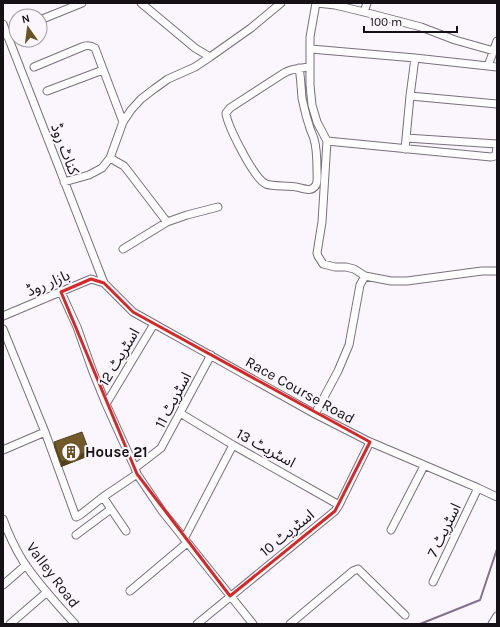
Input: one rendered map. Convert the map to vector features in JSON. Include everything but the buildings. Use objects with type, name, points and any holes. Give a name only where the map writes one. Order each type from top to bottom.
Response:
[{"type":"street","points":[[48,17],[82,3]]},
{"type":"street","points":[[141,3],[195,48],[210,57]]},
{"type":"street","points":[[64,182],[89,175],[102,168],[110,158],[123,122],[141,99],[168,79],[195,67],[210,57],[251,28],[281,3]]},
{"type":"street","points":[[494,51],[455,40],[421,27],[334,5],[316,3],[310,37],[310,85],[312,105],[317,122],[327,140],[322,222],[317,253],[323,264],[354,269],[365,276],[391,282],[482,271],[497,271]]},
{"type":"street","points":[[364,12],[367,3]]},
{"type":"street","name":"کناٹ روڈ","points":[[3,24],[5,34],[104,283]]},
{"type":"street","points":[[488,66],[497,41]]},
{"type":"street","points":[[34,67],[88,45],[92,46],[95,48],[123,122]]},
{"type":"street","points":[[311,49],[497,67]]},
{"type":"street","points":[[405,149],[415,58]]},
{"type":"street","points":[[300,68],[302,98],[309,126],[314,138],[316,153],[317,181],[315,187],[312,189],[266,184],[261,180],[249,164],[234,136],[226,113],[230,108],[284,73],[292,69],[300,68],[310,67]]},
{"type":"street","points":[[47,91],[103,70]]},
{"type":"street","points":[[410,96],[497,104]]},
{"type":"street","points":[[406,138],[497,144]]},
{"type":"street","points":[[327,140],[491,157],[495,156],[497,147]]},
{"type":"street","points":[[110,158],[124,166],[167,222]]},
{"type":"street","points":[[123,249],[167,222],[218,206]]},
{"type":"street","points":[[315,414],[338,371],[349,345],[360,285],[365,276]]},
{"type":"street","name":"بازار روڈ","points":[[3,316],[91,279],[104,283]]},
{"type":"street","name":"Race Course Road","points":[[104,283],[133,312],[315,414],[370,442],[478,488],[497,498]]},
{"type":"street","points":[[61,292],[77,327],[106,404],[136,471],[162,511],[253,624]]},
{"type":"street","name":"اسٹریٹ 12","points":[[106,404],[154,324]]},
{"type":"street","points":[[3,329],[45,432],[3,450]]},
{"type":"street","name":"اسٹریٹ 11","points":[[45,432],[76,517],[136,471],[161,448],[211,356]]},
{"type":"street","name":"اسٹریٹ 13","points":[[180,413],[339,505]]},
{"type":"street","name":"اسٹریٹ 10","points":[[197,624],[335,511],[370,442]]},
{"type":"street","points":[[130,591],[186,541],[233,445]]},
{"type":"street","points":[[391,530],[424,466]]},
{"type":"street","name":"اسٹریٹ 7","points":[[433,582],[478,488]]},
{"type":"street","points":[[103,497],[126,530]]},
{"type":"street","points":[[76,534],[111,508]]},
{"type":"street","name":"Valley Road","points":[[3,519],[5,532],[26,565],[75,624]]},
{"type":"street","points":[[3,585],[26,565]]},
{"type":"street","points":[[290,624],[353,571],[358,569],[405,615]]},
{"type":"street","points":[[10,624],[47,592]]},
{"type":"street","points":[[492,624],[497,616]]},
{"type":"highlighted area","points":[[91,279],[104,283],[133,312],[370,442],[335,511],[230,596],[137,474],[61,292]]},
{"type":"waterway","points":[[420,624],[480,600],[497,549]]},
{"type":"place","name":"House 21","points":[[71,452]]}]
